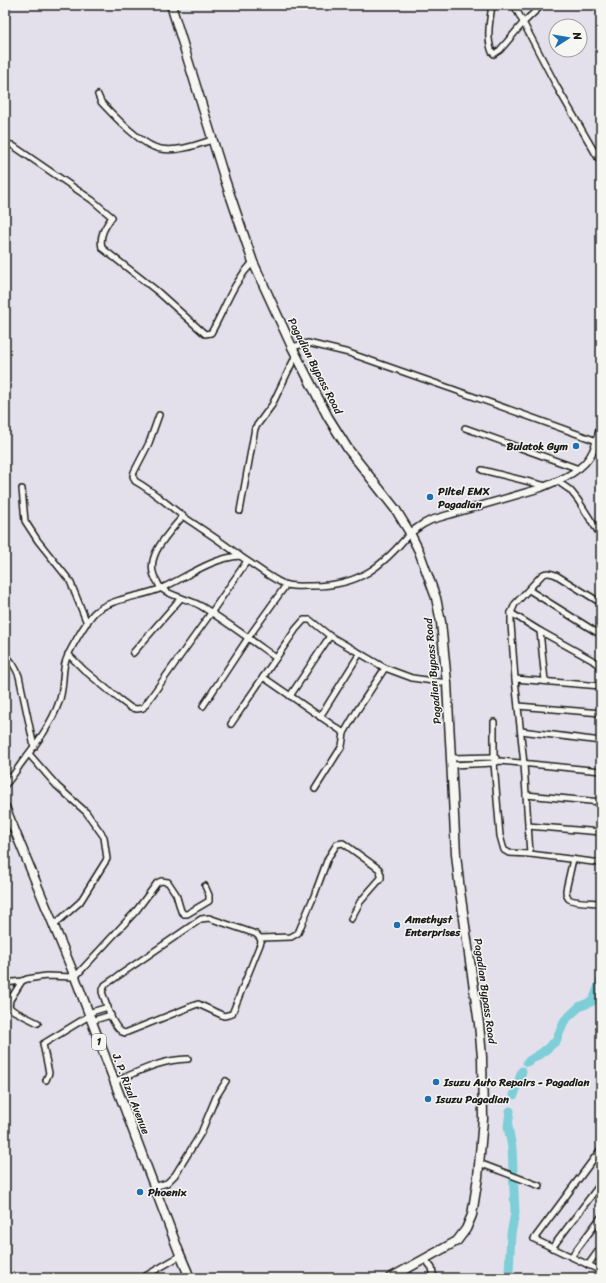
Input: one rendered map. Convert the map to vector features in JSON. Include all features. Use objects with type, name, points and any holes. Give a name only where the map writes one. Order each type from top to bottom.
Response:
[{"type":"main road","name":"Pagadian Bypass Road","points":[[171,5],[212,140],[253,262],[292,347],[328,417],[348,449],[396,510],[410,533],[419,551],[436,598],[441,622],[447,683],[456,854],[479,1024],[482,1057],[483,1095],[480,1163],[472,1215],[466,1229],[457,1241],[390,1278]]},
{"type":"main road","name":"J. P. Rizal Avenue","points":[[5,807],[75,977],[180,1256],[190,1278]]},
{"type":"street","points":[[492,5],[488,34],[492,52],[494,54],[500,50],[539,6]]},
{"type":"street","points":[[514,5],[557,87],[601,163]]},
{"type":"street","points":[[98,95],[101,102],[139,138],[158,149],[182,148],[212,140]]},
{"type":"street","points":[[12,145],[92,200],[112,216],[102,235],[102,248],[157,291],[205,334],[211,333],[238,279],[253,262]]},
{"type":"street","points":[[594,152],[601,150]]},
{"type":"street","points":[[292,347],[308,343],[349,353],[597,441]]},
{"type":"street","points":[[240,511],[256,428],[272,405],[296,355]]},
{"type":"street","points":[[159,416],[149,443],[134,472],[133,478],[135,481],[154,493],[183,516],[247,561],[286,585],[325,586],[344,583],[370,573],[396,549],[410,533],[431,520],[546,486],[579,469],[588,460],[597,441],[601,423]]},
{"type":"street","points":[[465,428],[579,469]]},
{"type":"street","points":[[482,470],[546,486]]},
{"type":"street","points":[[557,481],[570,490],[601,536]]},
{"type":"street","points":[[22,489],[25,521],[38,541],[70,581],[87,624]]},
{"type":"street","points":[[183,516],[158,548],[153,559],[152,568],[154,578],[161,588],[200,606],[276,658]]},
{"type":"street","points":[[5,785],[34,747],[55,711],[60,701],[65,663],[68,654],[94,614],[109,604],[161,588],[220,560],[240,556]]},
{"type":"street","points":[[68,654],[90,676],[131,708],[142,708],[211,614],[247,561]]},
{"type":"street","points":[[530,854],[511,613],[515,604],[542,575],[550,572],[601,603]]},
{"type":"street","points":[[203,706],[248,638],[286,585]]},
{"type":"street","points":[[529,590],[601,634]]},
{"type":"street","points":[[132,653],[181,598]]},
{"type":"street","points":[[511,613],[592,660],[601,667]]},
{"type":"street","points":[[231,724],[304,620],[310,620],[330,636],[385,668],[412,678],[447,683]]},
{"type":"street","points":[[540,631],[545,681]]},
{"type":"street","points":[[290,696],[330,636]]},
{"type":"street","points":[[320,717],[360,653]]},
{"type":"street","points":[[5,656],[11,660],[19,676],[34,747]]},
{"type":"street","points":[[315,789],[342,746],[344,733],[385,668]]},
{"type":"street","points":[[263,677],[344,733]]},
{"type":"street","points":[[515,679],[601,686]]},
{"type":"street","points":[[518,706],[601,714]]},
{"type":"street","points":[[494,722],[494,757],[497,762],[501,845],[504,850],[509,853],[530,854],[601,863]]},
{"type":"street","points":[[521,731],[601,741]]},
{"type":"street","points":[[29,754],[57,786],[86,812],[104,837],[107,859],[80,902],[54,925]]},
{"type":"street","points":[[452,761],[494,757]]},
{"type":"street","points":[[452,761],[497,762],[601,771]]},
{"type":"street","points":[[526,795],[601,802]]},
{"type":"street","points":[[528,826],[601,832]]},
{"type":"street","points":[[260,938],[291,937],[298,934],[328,858],[337,844],[340,843],[343,843],[379,869],[382,875],[356,909],[351,919]]},
{"type":"street","points":[[573,859],[566,895],[573,901],[601,903]]},
{"type":"street","points":[[5,983],[46,976],[75,977],[136,911],[157,883],[161,881],[168,882],[176,894],[181,911],[184,914],[187,914],[209,901],[209,895],[205,886]]},
{"type":"street","points":[[209,918],[256,934],[260,938],[261,942],[232,1014],[224,1016],[198,1004],[125,1032],[122,1032],[118,1028],[102,992],[105,985],[201,919],[209,918]]},
{"type":"street","points":[[22,981],[10,1000],[9,1007],[38,1023]]},
{"type":"street","points":[[46,1080],[49,1073],[43,1044],[108,1007]]},
{"type":"street","points":[[90,1017],[111,1015]]},
{"type":"street","points":[[114,1082],[166,1062],[188,1059]]},
{"type":"street","points":[[154,1187],[167,1183],[175,1175],[201,1133],[216,1096],[226,1081]]},
{"type":"street","points":[[601,1149],[534,1239],[601,1271]]},
{"type":"street","points":[[480,1163],[540,1186]]},
{"type":"street","points":[[552,1248],[601,1183]]},
{"type":"street","points":[[571,1257],[601,1217]]},
{"type":"street","points":[[588,1265],[601,1247]]},
{"type":"street","points":[[142,1278],[180,1256]]},
{"type":"street","points":[[424,1259],[432,1268],[434,1278]]},
{"type":"waterway","points":[[527,1062],[543,1052],[556,1041],[565,1020],[579,1007],[593,1001],[601,980]]},
{"type":"waterway","points":[[514,1095],[522,1071]]},
{"type":"waterway","points":[[510,1111],[508,1126],[512,1148],[515,1213],[511,1234],[510,1278]]},
{"type":"place","name":"Bulatok Gym","points":[[576,446]]},
{"type":"place","name":"Piltel EMX Pagadian","points":[[430,497]]},
{"type":"place","name":"Amethyst Enterprises","points":[[397,925]]},
{"type":"place","name":"Isuzu Auto Repairs - Pagadian","points":[[436,1082]]},
{"type":"place","name":"Isuzu Pagadian","points":[[428,1099]]},
{"type":"place","name":"Phoenix","points":[[140,1192]]}]
